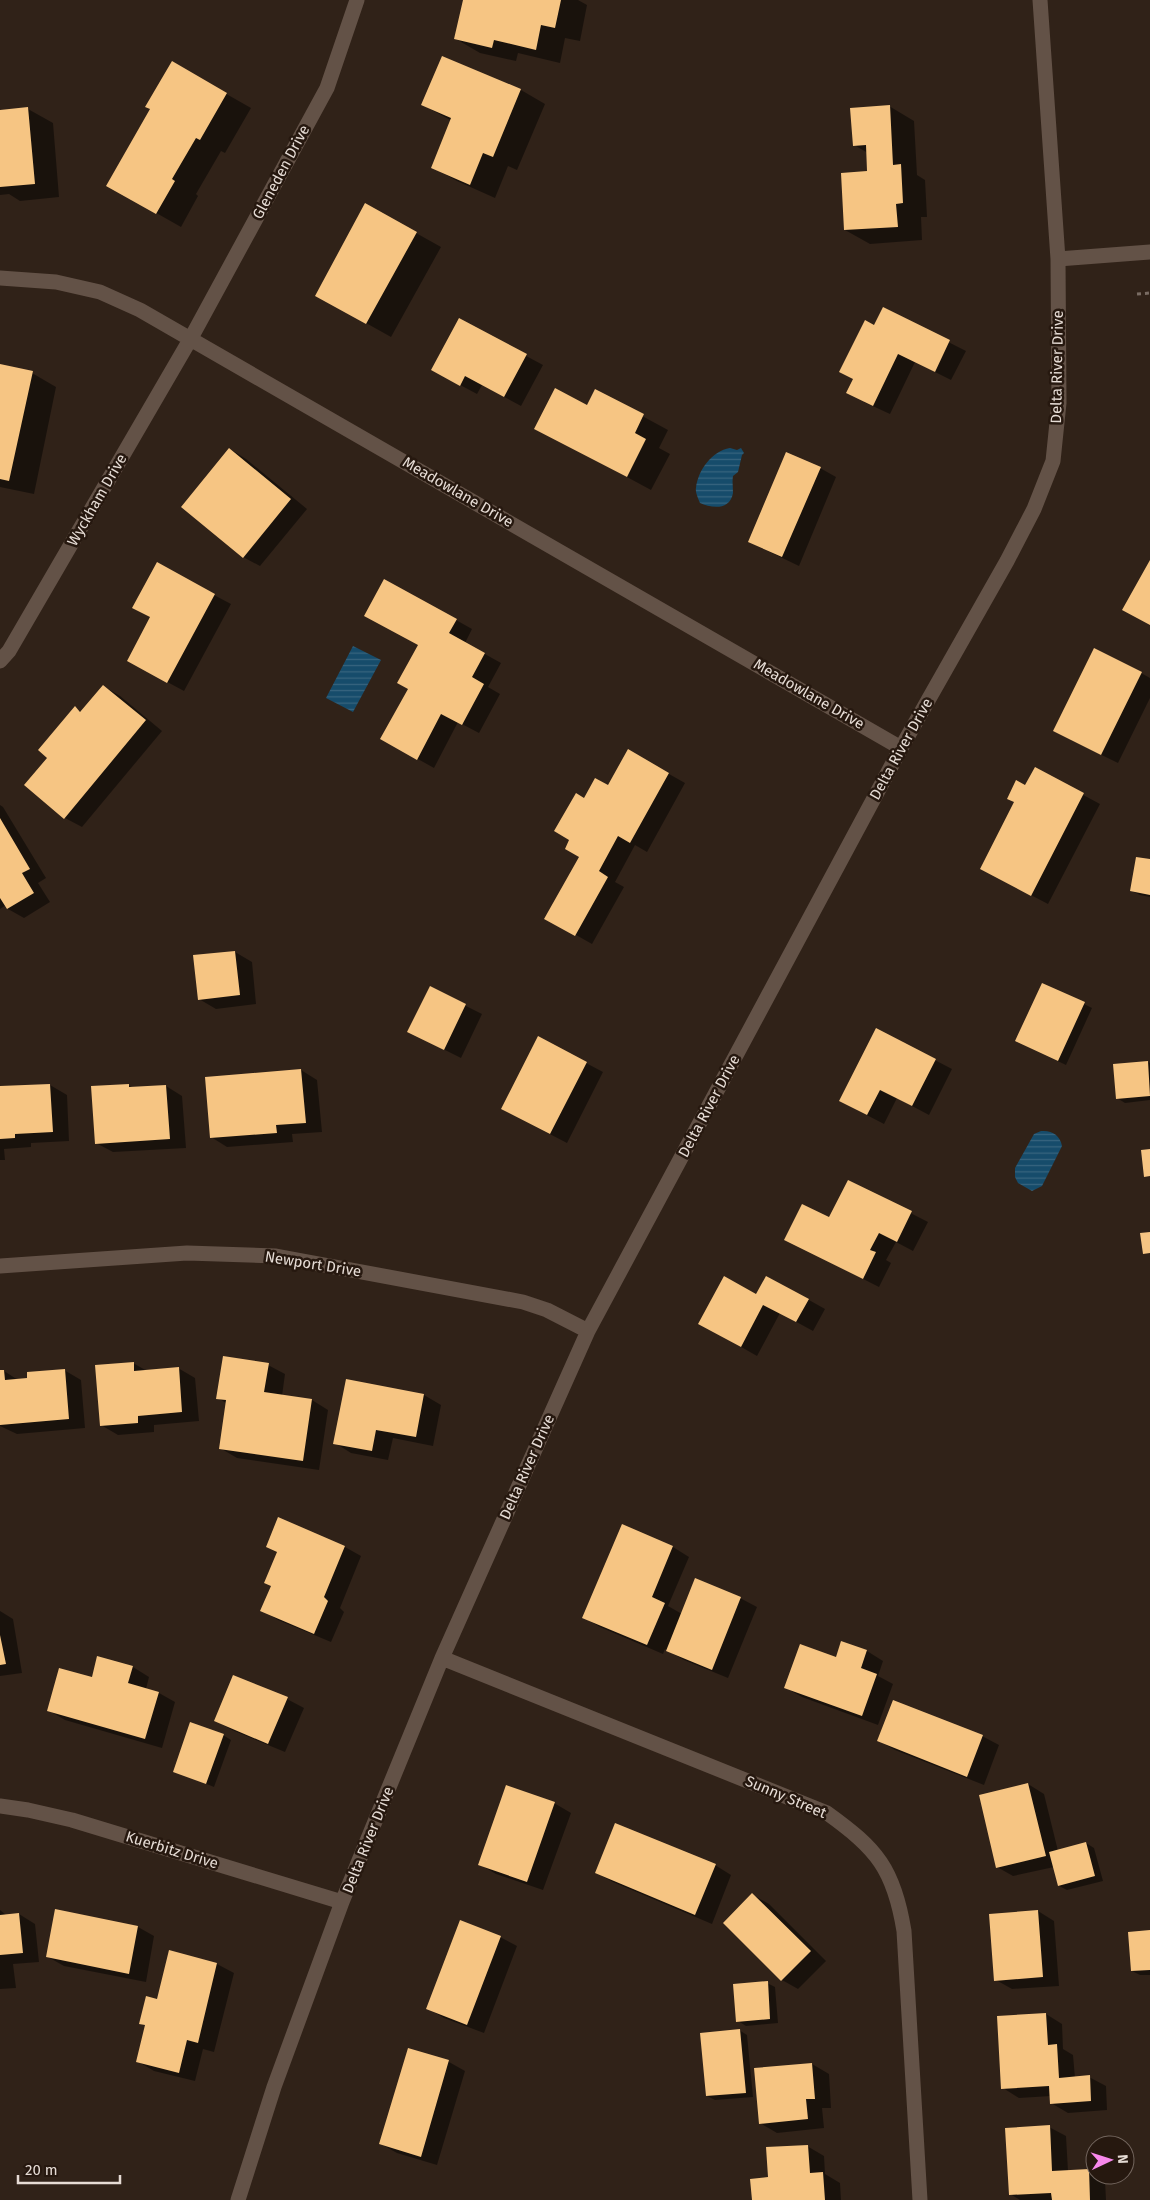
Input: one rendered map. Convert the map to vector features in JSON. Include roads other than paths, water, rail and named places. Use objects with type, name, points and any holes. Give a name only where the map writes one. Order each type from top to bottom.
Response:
[{"type":"street","name":"Gleneden Drive","points":[[191,338],[327,88],[357,0]]},
{"type":"street","name":"Delta River Drive","points":[[238,2200],[274,2087],[342,1902],[442,1658],[588,1330],[901,748],[1012,553],[1034,509],[1053,461],[1059,403],[1058,259],[1040,0]]},
{"type":"street","points":[[1058,259],[1150,252]]},
{"type":"street","name":"Meadowlane Drive","points":[[0,278],[56,282],[100,292],[140,310],[901,748]]},
{"type":"street","name":"Wyckham Drive","points":[[0,661],[9,651],[191,338]]},
{"type":"street","name":"Newport Drive","points":[[0,1266],[187,1253],[276,1256],[523,1302],[547,1310],[588,1330]]},
{"type":"street","name":"Sunny Street","points":[[442,1658],[827,1813],[858,1836],[886,1868],[899,1901],[904,1931],[920,2200]]},
{"type":"street","name":"Kuerbitz Drive","points":[[0,1806],[72,1820],[342,1902]]},
{"type":"water","points":[[730,448],[737,450],[741,448],[744,453],[738,472],[733,476],[731,499],[720,507],[700,503],[696,490],[697,481],[703,468],[717,453]]},
{"type":"water","points":[[353,646],[381,660],[353,712],[326,698]]},
{"type":"water","points":[[1041,1131],[1049,1131],[1055,1134],[1062,1146],[1042,1186],[1032,1191],[1018,1183],[1015,1177],[1015,1168],[1034,1134]]}]
